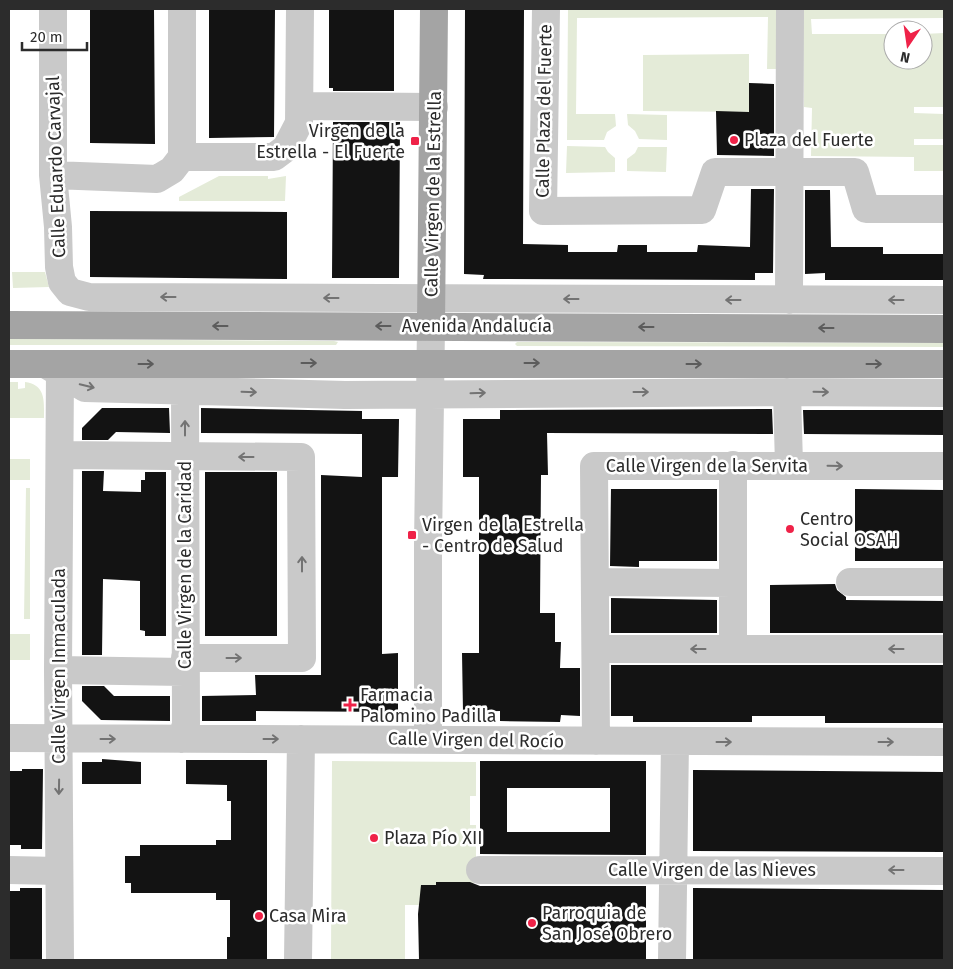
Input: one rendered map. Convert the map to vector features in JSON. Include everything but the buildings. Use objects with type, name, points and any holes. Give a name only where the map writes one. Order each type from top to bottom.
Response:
[{"type":"main road","name":"Calle Virgen de la Estrella","points":[[431,326],[434,9]]},
{"type":"main road","name":"Avenida Andalucía","points":[[9,326],[944,329]]},
{"type":"main road","name":"Avenida Andalucía","points":[[9,364],[52,368],[430,363],[944,364]]},
{"type":"street","name":"Calle Eduardo Carvajal","points":[[52,9],[53,176],[58,227],[59,267],[62,282],[70,292]]},
{"type":"street","points":[[53,176],[157,179],[172,170],[182,157],[182,9]]},
{"type":"street","points":[[182,157],[274,157],[286,148],[299,123],[301,106],[300,9]]},
{"type":"street","name":"Calle Plaza del Fuerte","points":[[546,9],[543,211],[702,210],[715,172],[855,172],[866,209],[944,209]]},
{"type":"street","points":[[789,300],[790,9]]},
{"type":"street","points":[[301,106],[434,107]]},
{"type":"street","name":"Avenida Andalucía","points":[[70,292],[89,296],[944,300]]},
{"type":"street","name":"Calle Virgen de la Estrella","points":[[428,739],[431,326]]},
{"type":"street","points":[[52,368],[86,388],[430,394],[944,393]]},
{"type":"street","name":"Calle Virgen Inmaculada","points":[[52,368],[60,455],[58,670],[60,960]]},
{"type":"street","name":"Calle Virgen de la Caridad","points":[[182,739],[186,724],[185,390]]},
{"type":"street","points":[[788,392],[789,465]]},
{"type":"street","points":[[58,670],[302,658],[301,457],[60,455]]},
{"type":"street","points":[[733,465],[733,649]]},
{"type":"street","name":"Calle Virgen de la Servita","points":[[596,741],[594,466],[944,466]]},
{"type":"street","points":[[595,582],[733,583]]},
{"type":"street","points":[[850,582],[944,582]]},
{"type":"street","points":[[596,649],[944,649]]},
{"type":"street","name":"Calle Virgen del Rocío","points":[[9,738],[944,742]]},
{"type":"street","points":[[298,960],[301,739]]},
{"type":"street","points":[[672,960],[675,741]]},
{"type":"street","points":[[9,870],[59,871]]},
{"type":"street","name":"Calle Virgen de las Nieves","points":[[480,870],[944,870]]},
{"type":"green space","points":[[568,9],[777,9],[776,69],[767,69],[768,17],[577,18],[576,114],[615,114],[616,126],[607,132],[604,140],[567,140]]},
{"type":"green space","points":[[803,9],[944,9],[944,18],[811,19],[812,34],[883,34],[883,70],[933,70],[933,34],[944,33],[944,107],[914,107],[914,113],[944,114],[944,139],[914,139],[914,145],[944,145],[944,171],[914,171],[914,157],[811,156],[812,108],[804,107]]},
{"type":"green space","points":[[749,54],[749,112],[643,111],[643,55]]},
{"type":"green space","points":[[627,114],[667,115],[667,140],[639,139],[635,131],[628,125]]},
{"type":"green space","points":[[567,146],[605,147],[615,158],[615,172],[566,173]]},
{"type":"green space","points":[[638,147],[667,147],[666,172],[627,171],[627,159],[635,153]]},
{"type":"green space","points":[[219,176],[268,176],[268,179],[286,176],[285,201],[179,201],[179,197]]},
{"type":"green space","points":[[12,272],[45,272],[49,287],[13,288]]},
{"type":"green space","points":[[9,339],[338,342],[336,345],[9,345]]},
{"type":"green space","points":[[517,342],[944,343],[944,347],[517,346],[515,344]]},
{"type":"green space","points":[[9,382],[18,382],[18,389],[25,388],[25,382],[32,384],[40,390],[44,400],[44,418],[9,418]]},
{"type":"green space","points":[[9,459],[30,459],[30,480],[9,480]]},
{"type":"green space","points":[[26,488],[30,488],[30,619],[24,619]]},
{"type":"green space","points":[[9,634],[30,634],[30,660],[9,660]]},
{"type":"green space","points":[[332,761],[476,762],[476,796],[470,796],[470,825],[476,825],[476,883],[436,882],[436,885],[419,900],[419,905],[405,905],[405,960],[331,960]]},
{"type":"place","name":"Plaza del Fuerte","points":[[734,140]]},
{"type":"place","name":"Virgen de la Estrella - El Fuerte","points":[[415,141]]},
{"type":"place","name":"Centro Social OSAH","points":[[790,529]]},
{"type":"place","name":"Virgen de la Estrella - Centro de Salud","points":[[412,535]]},
{"type":"place","name":"Farmacia Palomino Padilla","points":[[350,705]]},
{"type":"place","name":"Plaza Pío XII","points":[[374,838]]},
{"type":"place","name":"Casa Mira","points":[[259,916]]},
{"type":"place","name":"Parroquia de San José Obrero","points":[[532,923]]}]
